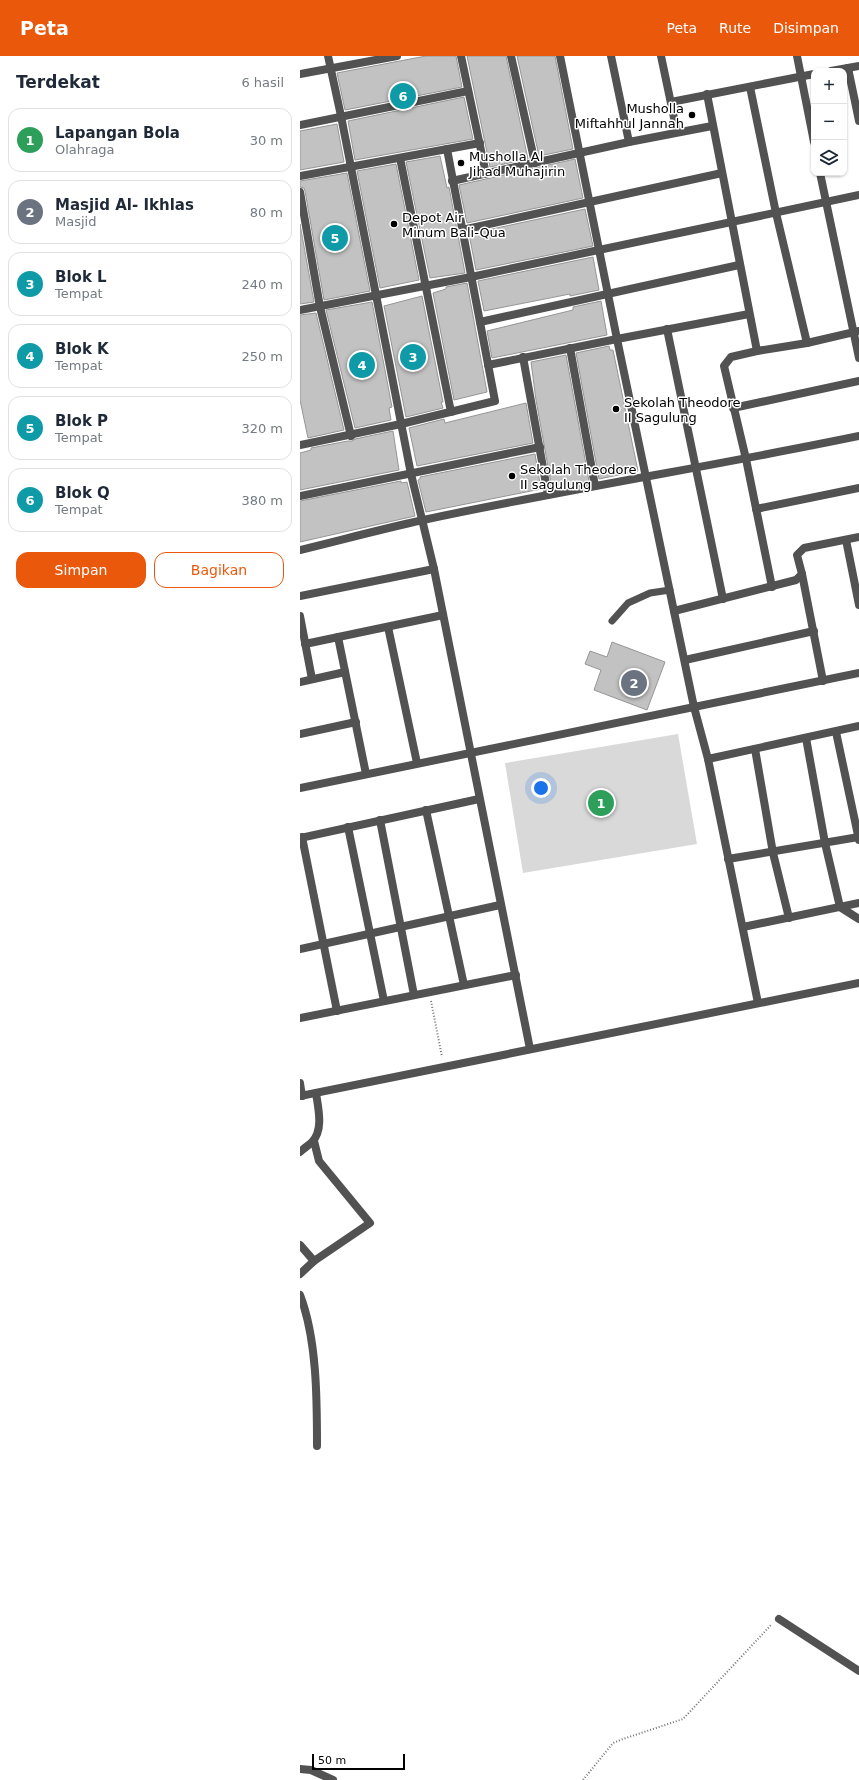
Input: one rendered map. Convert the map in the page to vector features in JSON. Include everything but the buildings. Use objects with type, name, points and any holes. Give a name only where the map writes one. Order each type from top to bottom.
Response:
[{"type":"street","points":[[328,56],[342,116],[411,474],[434,569],[530,1049]]},
{"type":"street","points":[[300,74],[396,56]]},
{"type":"street","points":[[461,56],[486,174]]},
{"type":"street","points":[[511,56],[535,163]]},
{"type":"street","points":[[560,56],[694,707],[708,759],[758,1003]]},
{"type":"street","points":[[612,56],[630,142]]},
{"type":"street","points":[[661,56],[677,132]]},
{"type":"street","points":[[797,56],[814,140]]},
{"type":"street","points":[[859,66],[848,68],[859,121]]},
{"type":"street","points":[[670,102],[811,74]]},
{"type":"street","points":[[750,87],[776,213],[807,343]]},
{"type":"street","points":[[300,125],[468,92]]},
{"type":"street","points":[[707,94],[739,265],[757,351]]},
{"type":"street","points":[[452,181],[677,132],[712,126]]},
{"type":"street","points":[[300,176],[480,143]]},
{"type":"street","points":[[300,443],[351,436],[495,401],[447,149]]},
{"type":"street","points":[[400,158],[451,412]]},
{"type":"street","points":[[462,230],[722,173]]},
{"type":"street","points":[[821,176],[856,332],[859,358]]},
{"type":"street","points":[[300,192],[320,306],[351,436]]},
{"type":"street","points":[[300,310],[599,251],[859,195]]},
{"type":"street","points":[[480,322],[739,265]]},
{"type":"street","points":[[488,365],[617,338],[749,314]]},
{"type":"street","points":[[667,329],[723,599]]},
{"type":"street","points":[[772,587],[746,460],[724,366],[732,357],[856,332]]},
{"type":"street","points":[[570,348],[595,486]]},
{"type":"street","points":[[523,357],[548,495]]},
{"type":"street","points":[[733,408],[859,381]]},
{"type":"street","points":[[300,550],[423,520],[647,476],[746,460],[859,436]]},
{"type":"street","points":[[300,496],[540,447]]},
{"type":"street","points":[[756,509],[859,488]]},
{"type":"street","points":[[823,680],[797,555],[804,548],[859,537]]},
{"type":"street","points":[[846,540],[859,605]]},
{"type":"street","points":[[300,596],[434,569]]},
{"type":"street","points":[[674,611],[772,587],[796,580],[802,574]]},
{"type":"street","points":[[306,644],[443,615]]},
{"type":"street","points":[[300,616],[312,679]]},
{"type":"street","points":[[388,627],[417,763]]},
{"type":"street","points":[[685,660],[814,631]]},
{"type":"street","points":[[338,637],[366,774]]},
{"type":"street","points":[[300,682],[345,672]]},
{"type":"street","points":[[300,788],[859,673]]},
{"type":"street","points":[[300,734],[356,722]]},
{"type":"street","points":[[708,759],[859,726]]},
{"type":"street","points":[[728,859],[859,838],[836,732]]},
{"type":"street","points":[[806,738],[825,843],[840,907],[859,919]]},
{"type":"street","points":[[755,749],[773,853],[789,918]]},
{"type":"street","points":[[337,1011],[301,837],[479,799]]},
{"type":"street","points":[[426,810],[464,985]]},
{"type":"street","points":[[380,820],[414,995]]},
{"type":"street","points":[[348,827],[384,1001]]},
{"type":"street","points":[[743,927],[859,903]]},
{"type":"street","points":[[300,949],[500,905]]},
{"type":"street","points":[[300,1018],[516,975]]},
{"type":"street","points":[[300,1083],[301,1096],[859,983]]},
{"type":"street","points":[[300,1274],[314,1260],[370,1223],[319,1161],[314,1141],[318,1129],[319,1116],[316,1093]]},
{"type":"street","points":[[300,1152],[314,1141]]},
{"type":"street","points":[[300,1245],[314,1260]]},
{"type":"street","points":[[300,1296],[304,1306],[312,1344],[317,1446]]},
{"type":"street","points":[[779,1619],[859,1671]]},
{"type":"street","points":[[300,1769],[311,1770],[333,1780]]},
{"type":"lane","points":[[612,621],[628,603],[650,593],[670,590]]},
{"type":"path","points":[[429,992],[444,1066]]},
{"type":"path","points":[[583,1780],[613,1743],[623,1738],[683,1719],[775,1621],[779,1619]]},
{"type":"shaded area","points":[[678,734],[697,844],[523,873],[505,763]]},
{"type":"place","name":"Blok Q","points":[[403,96]]},
{"type":"place","name":"Musholla Miftahhul Jannah","points":[[692,115]]},
{"type":"place","name":"Musholla Al Jihad Muhajirin","points":[[461,163]]},
{"type":"place","name":"Depot Air Minum Bali-Qua","points":[[394,224]]},
{"type":"place","name":"Blok P","points":[[335,238]]},
{"type":"place","name":"Blok L","points":[[413,357]]},
{"type":"place","name":"Blok K","points":[[362,365]]},
{"type":"place","name":"Sekolah Theodore II Sagulung","points":[[616,409]]},
{"type":"place","name":"Sekolah Theodore II sagulung","points":[[512,476]]},
{"type":"place","name":"Masjid Al- Ikhlas","points":[[634,683]]},
{"type":"place","name":"Lapangan Bola","points":[[601,803]]}]
